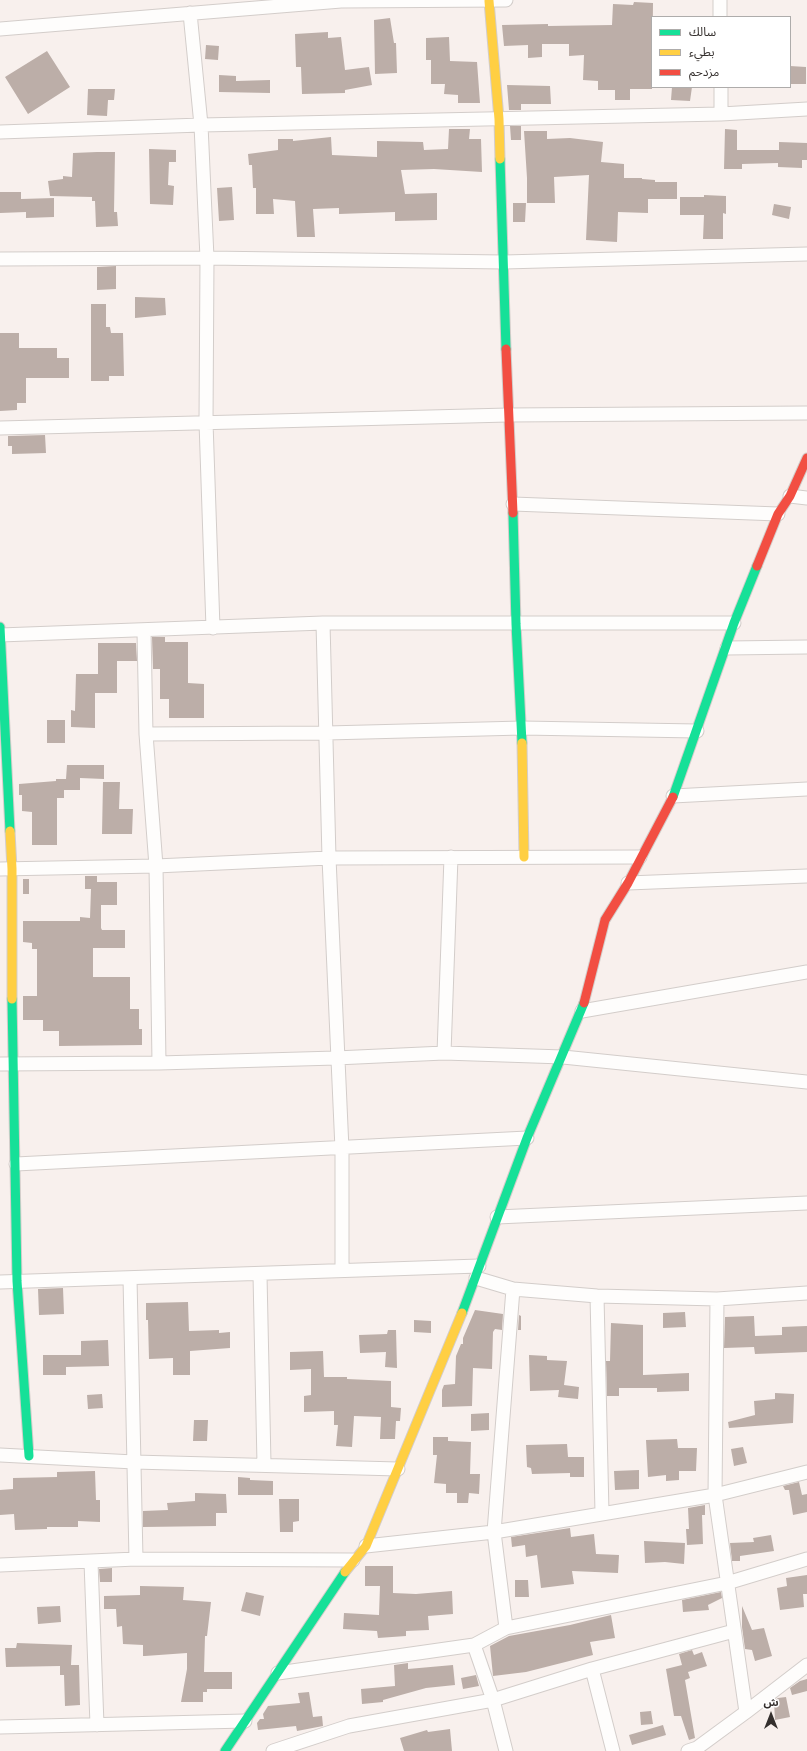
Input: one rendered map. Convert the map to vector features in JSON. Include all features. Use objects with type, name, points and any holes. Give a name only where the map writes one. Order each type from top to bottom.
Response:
[{"type":"street","points":[[0,29],[341,1],[506,0]]},
{"type":"street","points":[[720,0],[720,16]]},
{"type":"street","points":[[489,1],[499,119],[508,415],[514,504],[516,624],[522,728],[524,856]]},
{"type":"street","points":[[190,13],[201,125],[207,258],[206,422],[213,628]]},
{"type":"street","points":[[721,88],[721,114]]},
{"type":"street","points":[[0,132],[201,125],[721,114],[807,109]]},
{"type":"street","points":[[0,259],[207,258],[504,262],[807,254]]},
{"type":"street","points":[[0,428],[508,415],[807,413]]},
{"type":"street","points":[[225,1751],[353,1560],[366,1546],[477,1272],[527,1138],[582,1011],[605,920],[628,883],[640,857],[673,796],[698,731],[727,648],[734,622],[778,514],[790,496],[807,458]]},
{"type":"street","points":[[790,496],[807,498]]},
{"type":"street","points":[[514,504],[778,514]]},
{"type":"street","points":[[0,635],[144,631],[323,623],[516,624],[734,622]]},
{"type":"street","points":[[323,623],[336,1058],[342,1149],[342,1270]]},
{"type":"street","points":[[0,627],[6,869],[6,1064],[16,1164],[17,1281],[29,1456]]},
{"type":"street","points":[[144,631],[146,734],[156,866],[159,1063]]},
{"type":"street","points":[[727,648],[807,647]]},
{"type":"street","points":[[146,734],[327,733],[522,728],[698,731]]},
{"type":"street","points":[[673,796],[807,789]]},
{"type":"street","points":[[6,869],[156,866],[329,858],[524,856],[640,857]]},
{"type":"street","points":[[444,1053],[451,857]]},
{"type":"street","points":[[628,883],[807,876]]},
{"type":"street","points":[[582,1011],[807,972]]},
{"type":"street","points":[[6,1064],[159,1063],[336,1058],[444,1053],[563,1057],[807,1082]]},
{"type":"street","points":[[16,1164],[342,1149],[527,1138]]},
{"type":"street","points":[[497,1217],[807,1203]]},
{"type":"street","points":[[0,1282],[260,1275],[342,1270],[477,1272],[514,1289],[597,1296],[716,1299],[807,1294]]},
{"type":"street","points":[[260,1275],[264,1464]]},
{"type":"street","points":[[130,1278],[136,1559]]},
{"type":"street","points":[[506,1628],[494,1532],[514,1289]]},
{"type":"street","points":[[597,1296],[602,1513]]},
{"type":"street","points":[[716,1299],[715,1494],[746,1712]]},
{"type":"street","points":[[0,1455],[134,1462],[264,1464],[398,1469]]},
{"type":"street","points":[[366,1546],[494,1532],[715,1494],[807,1472]]},
{"type":"street","points":[[0,1565],[136,1559],[353,1560]]},
{"type":"street","points":[[278,1673],[474,1645],[506,1628],[727,1583],[807,1559]]},
{"type":"street","points":[[91,1562],[97,1725]]},
{"type":"street","points":[[273,1751],[349,1726],[493,1700],[592,1670],[734,1631]]},
{"type":"street","points":[[474,1645],[493,1700],[506,1751]]},
{"type":"street","points":[[694,1750],[807,1665]]},
{"type":"street","points":[[592,1670],[613,1751]]},
{"type":"street","points":[[0,1727],[245,1721]]},
{"type":"building","points":[[634,2],[653,3],[653,16],[651,16],[652,89],[630,89],[630,100],[615,100],[615,90],[598,90],[598,81],[583,80],[584,55],[569,56],[569,44],[542,44],[542,57],[528,58],[528,45],[504,46],[502,25],[612,25],[613,4],[633,5]]},
{"type":"building","points":[[390,18],[394,43],[396,43],[397,73],[375,74],[374,20]]},
{"type":"building","points":[[328,32],[328,38],[341,37],[345,70],[369,67],[372,85],[345,90],[345,93],[302,94],[301,67],[296,67],[295,34]]},
{"type":"building","points":[[449,37],[450,61],[477,62],[480,103],[458,103],[458,95],[444,94],[445,84],[431,84],[431,60],[426,60],[426,38]]},
{"type":"building","points":[[206,45],[219,46],[218,60],[205,59]]},
{"type":"building","points":[[47,51],[70,87],[28,114],[5,77]]},
{"type":"building","points":[[791,66],[806,67],[806,84],[791,84]]},
{"type":"building","points":[[219,75],[236,76],[236,81],[270,80],[270,93],[219,92]]},
{"type":"building","points":[[507,85],[550,86],[551,104],[521,104],[521,110],[509,110]]},
{"type":"building","points":[[672,88],[692,88],[690,101],[671,100]]},
{"type":"building","points":[[88,89],[115,89],[114,100],[108,100],[107,116],[87,115]]},
{"type":"building","points":[[510,126],[521,126],[521,140],[511,140]]},
{"type":"building","points":[[449,129],[470,129],[469,139],[481,139],[482,172],[434,169],[401,170],[405,194],[437,193],[437,220],[395,221],[395,212],[339,214],[339,208],[313,209],[315,237],[297,237],[295,201],[273,199],[274,214],[256,214],[256,188],[253,188],[252,165],[249,165],[248,154],[278,150],[278,139],[293,139],[293,141],[331,137],[332,155],[377,157],[377,141],[423,142],[424,150],[448,149]]},
{"type":"building","points":[[725,129],[737,130],[737,150],[779,150],[779,142],[807,143],[807,160],[802,160],[802,168],[778,167],[778,163],[742,164],[742,169],[724,169]]},
{"type":"building","points":[[524,131],[547,131],[547,139],[570,138],[603,142],[601,162],[624,164],[624,178],[642,178],[655,180],[655,182],[677,182],[677,199],[648,199],[648,213],[618,212],[617,242],[586,240],[589,175],[554,177],[555,203],[527,203]]},
{"type":"building","points":[[149,149],[176,150],[176,162],[169,162],[168,185],[174,186],[173,205],[150,204]]},
{"type":"building","points":[[115,152],[114,212],[117,212],[118,226],[96,227],[95,201],[92,201],[92,197],[50,196],[48,181],[63,179],[63,176],[72,177],[73,153]]},
{"type":"building","points":[[232,187],[234,220],[219,221],[217,188]]},
{"type":"building","points":[[0,192],[21,192],[21,199],[54,198],[54,217],[26,218],[26,212],[0,213]]},
{"type":"building","points":[[704,195],[726,196],[726,214],[723,213],[723,239],[703,239],[704,215],[680,215],[680,197],[704,197]]},
{"type":"building","points":[[513,203],[526,203],[525,222],[513,222]]},
{"type":"building","points":[[774,204],[791,207],[789,219],[772,215]]},
{"type":"building","points":[[116,266],[116,289],[97,290],[97,267]]},
{"type":"building","points":[[135,297],[165,298],[166,315],[135,318]]},
{"type":"building","points":[[91,304],[106,304],[106,327],[110,327],[111,333],[123,333],[124,376],[109,376],[109,381],[91,381]]},
{"type":"building","points":[[0,333],[19,333],[19,348],[57,348],[57,358],[69,358],[69,378],[26,378],[26,403],[17,403],[17,410],[0,411]]},
{"type":"building","points":[[45,435],[46,453],[12,454],[12,446],[8,446],[8,436]]},
{"type":"building","points":[[152,637],[165,637],[165,642],[188,642],[188,683],[204,684],[204,718],[169,718],[169,699],[160,699],[160,669],[153,669]]},
{"type":"building","points":[[98,643],[136,643],[137,661],[117,661],[117,693],[95,693],[95,728],[71,727],[71,710],[75,711],[76,674],[98,674]]},
{"type":"building","points":[[47,720],[65,720],[65,743],[47,743]]},
{"type":"building","points":[[67,765],[104,765],[104,779],[80,778],[80,790],[64,790],[64,798],[57,798],[57,845],[32,845],[32,812],[22,811],[22,795],[19,795],[19,784],[66,779]]},
{"type":"building","points":[[103,782],[120,782],[119,809],[133,809],[132,834],[102,834]]},
{"type":"building","points":[[85,876],[97,876],[97,882],[117,882],[117,905],[101,905],[101,928],[102,930],[125,930],[125,948],[93,948],[93,977],[130,977],[130,1009],[139,1009],[139,1029],[142,1029],[142,1045],[59,1046],[59,1031],[43,1031],[43,1020],[23,1020],[23,996],[37,996],[37,949],[32,949],[32,943],[23,942],[23,921],[80,921],[80,917],[90,918],[91,889],[85,889]]},
{"type":"building","points":[[23,879],[29,879],[29,894],[23,894]]},
{"type":"building","points":[[63,1288],[64,1314],[39,1315],[38,1289]]},
{"type":"building","points":[[188,1302],[189,1331],[219,1330],[219,1333],[230,1332],[230,1348],[190,1351],[190,1375],[173,1375],[173,1358],[149,1359],[146,1303]]},
{"type":"building","points":[[475,1310],[503,1314],[502,1330],[495,1329],[493,1332],[492,1369],[473,1368],[472,1406],[442,1407],[442,1390],[444,1385],[455,1384],[456,1356],[461,1344],[463,1344],[463,1338]]},
{"type":"building","points":[[685,1312],[686,1327],[663,1328],[663,1313]]},
{"type":"building","points":[[519,1315],[521,1316],[521,1330],[518,1330]]},
{"type":"building","points":[[754,1316],[755,1336],[782,1335],[782,1327],[807,1326],[807,1352],[755,1354],[754,1347],[724,1348],[725,1317]]},
{"type":"building","points":[[414,1320],[431,1321],[431,1333],[414,1332]]},
{"type":"building","points":[[611,1323],[643,1325],[643,1375],[689,1373],[689,1391],[657,1392],[657,1388],[619,1388],[619,1396],[607,1396],[606,1361],[610,1361]]},
{"type":"building","points":[[388,1330],[396,1330],[397,1368],[385,1367],[386,1352],[360,1353],[359,1335],[387,1334]]},
{"type":"building","points":[[108,1340],[109,1366],[66,1367],[66,1375],[43,1375],[43,1355],[81,1355],[81,1341]]},
{"type":"building","points":[[323,1351],[324,1377],[347,1377],[347,1379],[391,1381],[391,1407],[401,1408],[400,1421],[396,1421],[395,1439],[380,1439],[381,1417],[354,1416],[352,1447],[336,1446],[338,1425],[334,1425],[334,1411],[304,1412],[304,1396],[311,1395],[311,1369],[290,1370],[290,1352]]},
{"type":"building","points":[[529,1355],[547,1356],[547,1360],[567,1361],[564,1385],[579,1387],[578,1399],[558,1397],[559,1390],[530,1391]]},
{"type":"building","points":[[775,1393],[794,1394],[793,1423],[729,1428],[728,1422],[755,1415],[754,1401],[775,1399]]},
{"type":"building","points":[[102,1394],[103,1408],[88,1409],[87,1395]]},
{"type":"building","points":[[489,1413],[489,1430],[471,1431],[471,1414]]},
{"type":"building","points":[[194,1420],[208,1420],[207,1441],[193,1441]]},
{"type":"building","points":[[433,1437],[448,1437],[448,1441],[471,1442],[470,1474],[480,1474],[479,1494],[469,1493],[468,1503],[457,1503],[457,1493],[446,1493],[446,1484],[434,1483],[437,1455],[433,1455]]},
{"type":"building","points":[[677,1439],[678,1448],[697,1448],[696,1471],[679,1471],[679,1480],[666,1481],[666,1475],[648,1477],[646,1440]]},
{"type":"building","points":[[567,1444],[568,1457],[584,1457],[584,1477],[570,1477],[570,1473],[532,1474],[531,1468],[527,1467],[526,1445]]},
{"type":"building","points":[[743,1447],[747,1463],[734,1466],[731,1449]]},
{"type":"building","points":[[639,1470],[639,1489],[615,1490],[614,1471]]},
{"type":"building","points":[[95,1471],[96,1500],[100,1500],[100,1522],[78,1521],[78,1527],[47,1527],[47,1529],[15,1530],[14,1514],[0,1515],[0,1490],[13,1489],[13,1478],[57,1477],[57,1472]]},
{"type":"building","points":[[238,1477],[250,1478],[250,1480],[273,1481],[273,1495],[238,1495]]},
{"type":"building","points":[[799,1482],[802,1495],[807,1494],[807,1512],[793,1515],[789,1490],[785,1490],[783,1486]]},
{"type":"building","points":[[195,1493],[226,1494],[227,1513],[216,1513],[216,1526],[143,1527],[143,1511],[168,1510],[167,1503],[195,1501]]},
{"type":"building","points":[[279,1499],[299,1499],[299,1521],[293,1522],[293,1532],[280,1532]]},
{"type":"building","points":[[705,1505],[705,1515],[702,1515],[703,1544],[687,1545],[686,1529],[689,1529],[688,1508]]},
{"type":"building","points":[[570,1528],[571,1537],[594,1534],[596,1554],[619,1555],[618,1573],[572,1571],[574,1584],[541,1588],[537,1555],[526,1557],[525,1545],[512,1547],[511,1537]]},
{"type":"building","points":[[771,1535],[774,1551],[740,1556],[740,1561],[732,1561],[730,1543],[754,1542],[753,1538]]},
{"type":"building","points":[[644,1541],[685,1543],[684,1564],[665,1562],[645,1563]]},
{"type":"building","points":[[365,1566],[393,1566],[393,1593],[416,1594],[452,1591],[453,1614],[428,1616],[429,1630],[406,1631],[406,1636],[378,1638],[377,1631],[343,1629],[344,1613],[379,1615],[380,1586],[365,1586]]},
{"type":"building","points":[[112,1568],[112,1582],[100,1582],[99,1569]]},
{"type":"building","points":[[807,1575],[807,1594],[803,1594],[804,1607],[780,1610],[777,1588],[787,1586],[786,1578]]},
{"type":"building","points":[[515,1580],[528,1580],[529,1597],[515,1597]]},
{"type":"building","points":[[140,1586],[184,1587],[183,1600],[211,1602],[207,1636],[205,1636],[204,1672],[232,1672],[232,1689],[207,1689],[207,1692],[203,1692],[203,1702],[181,1702],[187,1669],[187,1653],[143,1656],[143,1645],[123,1644],[122,1626],[117,1627],[116,1609],[104,1609],[104,1596],[140,1595]]},
{"type":"building","points":[[246,1592],[264,1596],[260,1616],[241,1611]]},
{"type":"building","points":[[721,1592],[722,1598],[708,1605],[709,1610],[683,1612],[682,1600]]},
{"type":"building","points":[[60,1606],[61,1622],[38,1624],[37,1607]]},
{"type":"building","points":[[742,1606],[752,1630],[764,1628],[772,1656],[755,1661],[752,1650],[745,1649],[742,1627]]},
{"type":"building","points":[[611,1615],[615,1638],[590,1642],[593,1655],[526,1672],[493,1676],[490,1646],[509,1636],[570,1625]]},
{"type":"building","points":[[17,1643],[72,1645],[71,1665],[79,1665],[80,1705],[65,1706],[64,1675],[60,1675],[60,1666],[6,1667],[5,1648],[16,1648]]},
{"type":"building","points":[[692,1650],[694,1655],[702,1652],[707,1666],[688,1672],[690,1678],[685,1680],[695,1738],[689,1740],[681,1716],[674,1716],[666,1669],[682,1665],[679,1654]]},
{"type":"building","points":[[408,1663],[408,1669],[453,1665],[455,1685],[426,1688],[383,1700],[383,1702],[362,1704],[361,1689],[395,1686],[394,1665]]},
{"type":"building","points":[[476,1675],[479,1686],[463,1689],[461,1678]]},
{"type":"building","points":[[807,1679],[807,1691],[792,1695],[790,1688],[800,1681]]},
{"type":"building","points":[[309,1692],[313,1717],[322,1716],[323,1726],[297,1731],[296,1726],[258,1730],[257,1723],[260,1719],[264,1719],[263,1714],[268,1706],[300,1703],[298,1693]]},
{"type":"building","points":[[786,1697],[790,1717],[775,1720],[774,1701],[778,1698]]},
{"type":"building","points":[[651,1711],[653,1724],[641,1725],[640,1712]]},
{"type":"building","points":[[663,1725],[666,1735],[632,1745],[629,1735]]},
{"type":"building","points":[[450,1729],[452,1751],[404,1751],[400,1738],[427,1730],[428,1732]]},
{"type":"traffic: fast","points":[[500,159],[506,349]]},
{"type":"traffic: fast","points":[[513,513],[516,624],[522,743]]},
{"type":"traffic: fast","points":[[673,797],[734,623],[757,566]]},
{"type":"traffic: fast","points":[[0,627],[10,831]]},
{"type":"traffic: fast","points":[[12,999],[17,1281],[29,1456]]},
{"type":"traffic: fast","points":[[462,1313],[527,1138],[584,1003]]},
{"type":"traffic: fast","points":[[225,1751],[345,1572]]},
{"type":"traffic: slow","points":[[489,1],[499,119],[500,159]]},
{"type":"traffic: slow","points":[[522,743],[524,857]]},
{"type":"traffic: slow","points":[[10,831],[12,869],[12,999]]},
{"type":"traffic: slow","points":[[345,1572],[366,1546],[462,1313]]},
{"type":"traffic: jam","points":[[506,349],[513,513]]},
{"type":"traffic: jam","points":[[757,566],[778,514],[790,496],[807,458]]},
{"type":"traffic: jam","points":[[584,1003],[605,920],[628,883],[673,797]]}]
